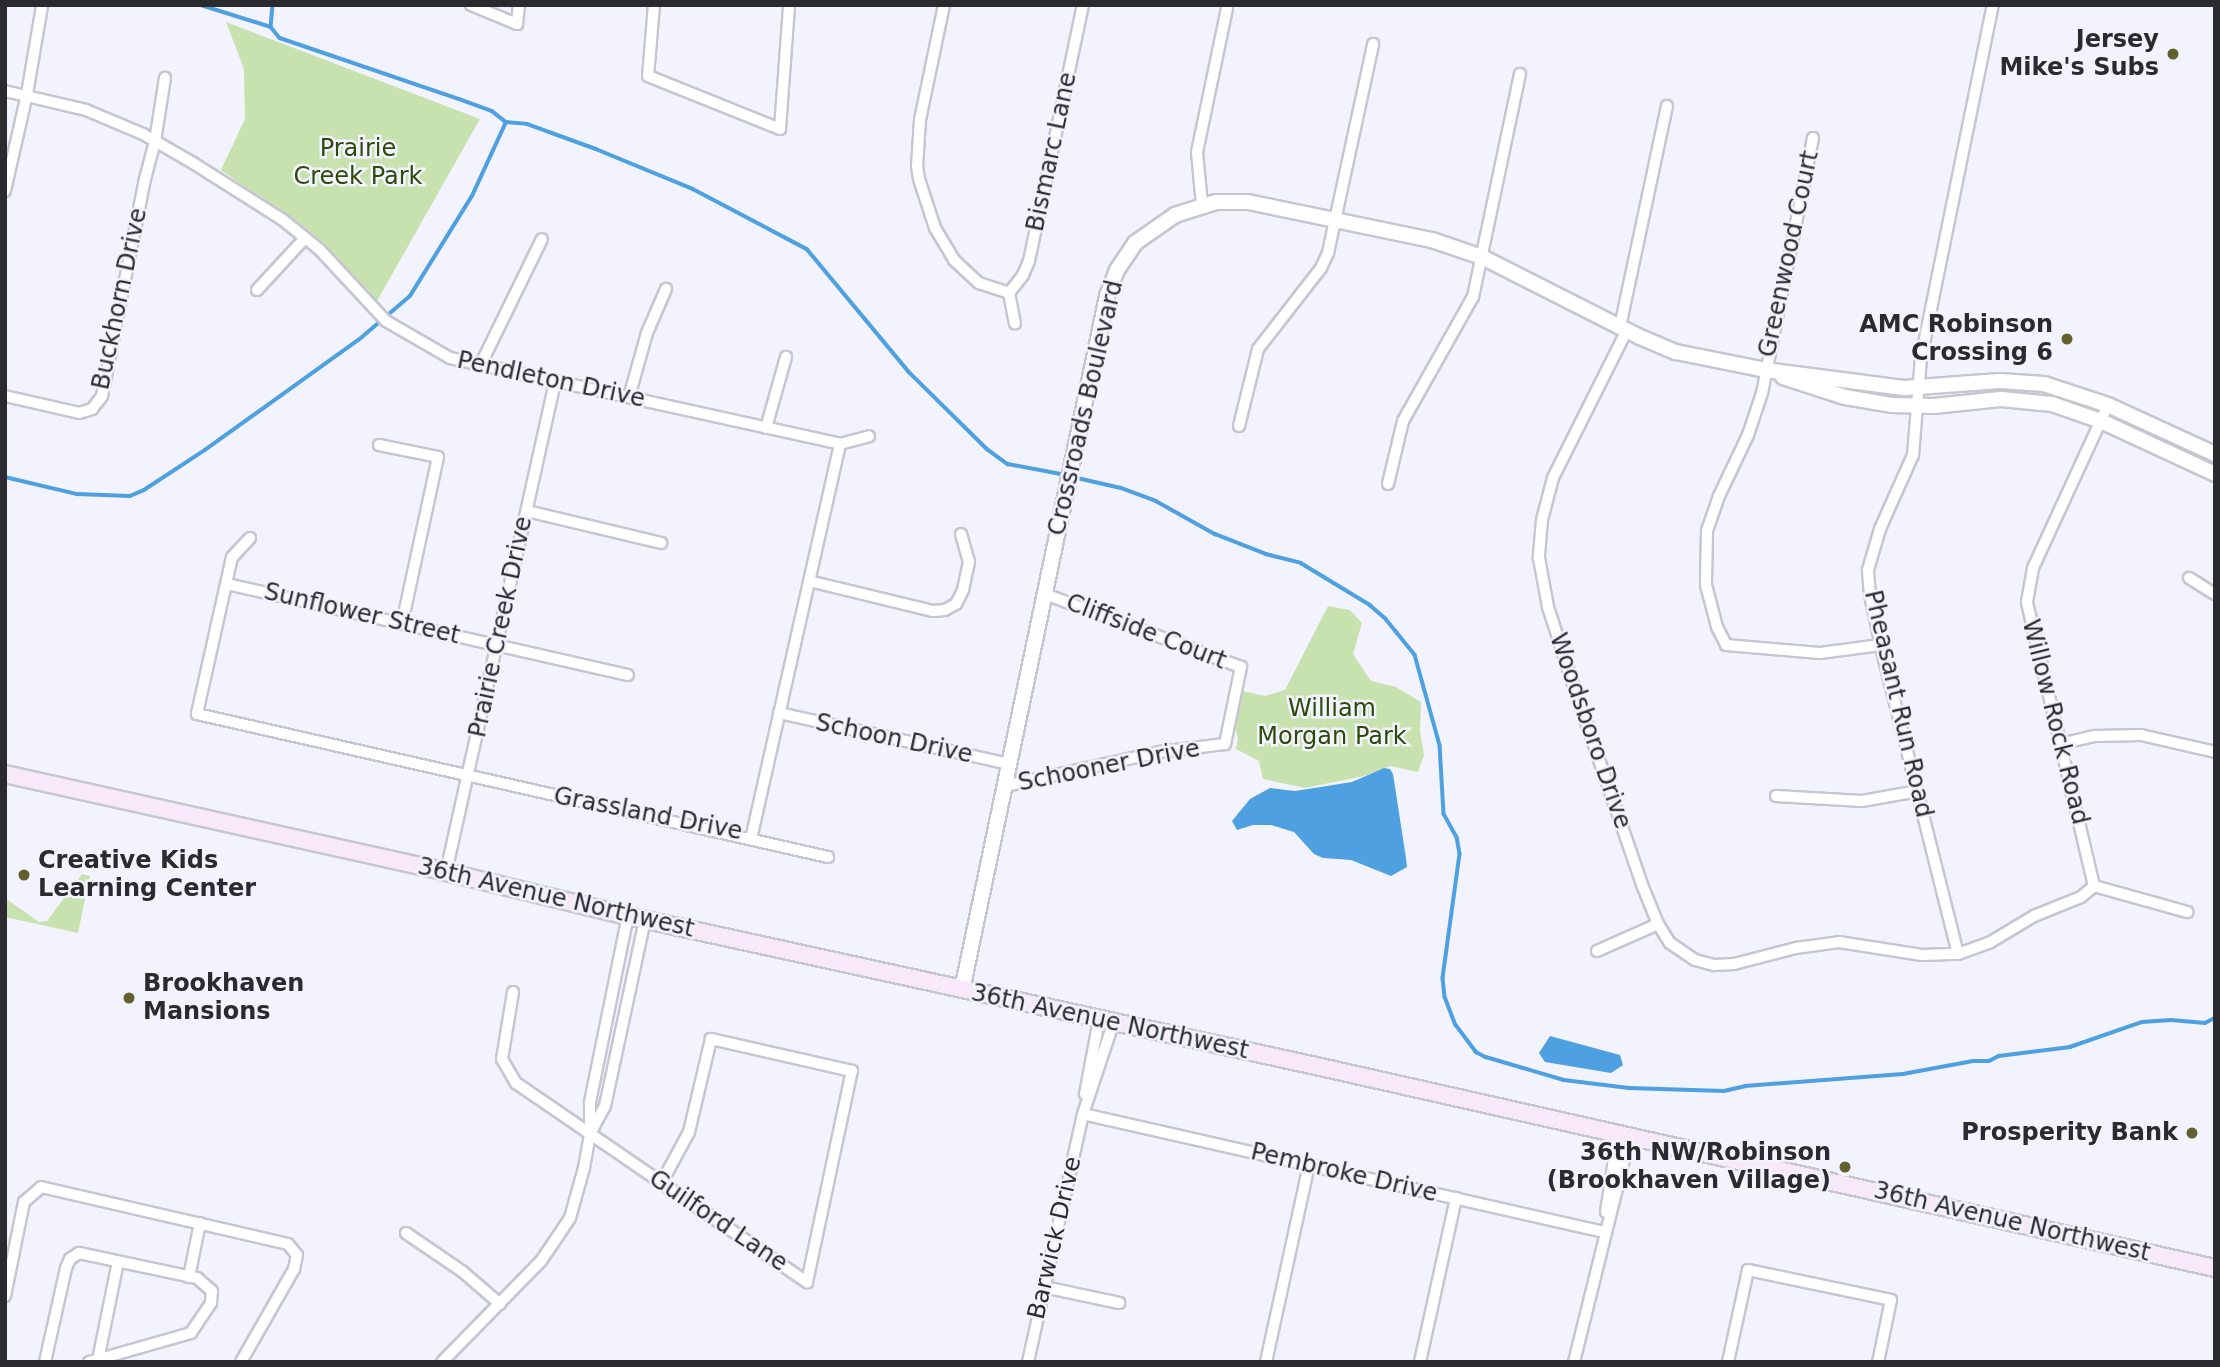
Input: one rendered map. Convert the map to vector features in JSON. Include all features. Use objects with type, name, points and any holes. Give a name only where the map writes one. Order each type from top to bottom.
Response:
[{"type":"main road","name":"36th Avenue Northwest","points":[[5,774],[446,872],[636,918],[2215,1268]]},
{"type":"street","points":[[471,5],[517,24],[519,5]]},
{"type":"street","points":[[654,5],[649,76],[780,129],[789,5]]},
{"type":"street","points":[[944,5],[920,120],[917,157],[919,179],[928,214],[954,260],[979,282],[1009,293],[1015,323]]},
{"type":"street","name":"Bismarc Lane","points":[[1009,293],[1023,275],[1029,261],[1083,5]]},
{"type":"street","name":"Pheasant Run Road","points":[[1958,954],[1880,645],[1868,570],[1880,529],[1913,455],[1921,358],[1993,5]]},
{"type":"street","points":[[5,191],[27,94],[42,6]]},
{"type":"street","points":[[1202,205],[1197,152],[1227,8]]},
{"type":"street","points":[[1240,426],[1258,349],[1321,268],[1331,244],[1373,44]]},
{"type":"street","points":[[1388,484],[1403,421],[1469,306],[1482,257],[1520,74]]},
{"type":"street","name":"Buckhorn Drive","points":[[5,396],[79,413],[92,409],[100,401],[155,141],[165,78]]},
{"type":"street","name":"Pendleton Drive","points":[[5,91],[27,94],[86,110],[155,141],[249,198],[305,238],[382,317],[450,358],[839,444]]},
{"type":"street","name":"Woodsboro Drive","points":[[1667,106],[1623,329],[1553,478],[1542,520],[1539,558],[1551,617],[1658,924],[1677,950],[1714,965],[1734,964],[1816,944],[1862,944],[1922,955],[1958,954],[1989,943],[2034,916],[2081,897],[2094,886]]},
{"type":"street","name":"Greenwood Court","points":[[1813,138],[1765,370],[1748,435],[1719,496],[1707,531],[1706,585],[1717,627],[1726,646],[1821,653],[1880,645]]},
{"type":"street","name":"Crossroads Boulevard","points":[[962,990],[1104,307],[1117,270],[1135,243],[1156,225],[1202,205],[1234,201],[1264,203],[1432,240],[1482,257],[1623,329],[1676,352],[1765,370],[1919,387],[2024,382],[2065,389],[2108,405],[2215,454]]},
{"type":"street","points":[[257,290],[305,238]]},
{"type":"street","points":[[480,366],[541,239]]},
{"type":"street","points":[[629,397],[647,333],[666,289]]},
{"type":"street","points":[[766,428],[786,357]]},
{"type":"street","name":"Crossroads Boulevard","points":[[1765,370],[1846,397],[1918,406],[2027,400],[2066,408],[2101,421],[2215,474]]},
{"type":"street","name":"Prairie Creek Drive","points":[[446,872],[555,382]]},
{"type":"street","name":"Willow Rock Road","points":[[2094,886],[2029,622],[2028,591],[2033,568],[2108,405]]},
{"type":"street","points":[[839,444],[869,436]]},
{"type":"street","name":"Grassland Drive","points":[[227,584],[197,714],[751,839],[839,444]]},
{"type":"street","points":[[379,445],[438,457],[402,623]]},
{"type":"street","points":[[527,511],[661,543]]},
{"type":"street","points":[[809,581],[933,611],[945,610],[956,604],[963,590],[968,553],[961,534]]},
{"type":"street","points":[[227,584],[232,557],[250,538]]},
{"type":"street","points":[[2189,578],[2215,594]]},
{"type":"street","name":"Sunflower Street","points":[[227,584],[628,675]]},
{"type":"street","name":"Cliffside Court","points":[[1045,594],[1241,667],[1231,715]]},
{"type":"street","name":"Schoon Drive","points":[[779,713],[1009,764]]},
{"type":"street","name":"Schooner Drive","points":[[1005,786],[1160,752],[1225,744],[1231,715]]},
{"type":"street","points":[[2060,744],[2096,736],[2141,735],[2215,752]]},
{"type":"street","points":[[1776,796],[1863,801],[1918,791]]},
{"type":"street","points":[[751,839],[828,857]]},
{"type":"street","points":[[2094,886],[2186,912]]},
{"type":"street","points":[[590,1134],[605,1106],[636,918]]},
{"type":"street","points":[[442,1362],[541,1261],[562,1233],[577,1197],[590,1134],[590,1102],[636,918]]},
{"type":"street","points":[[1597,951],[1658,924]]},
{"type":"street","name":"Guilford Lane","points":[[513,992],[502,1059],[508,1074],[516,1083],[807,1282],[852,1071],[711,1039],[689,1132],[662,1182]]},
{"type":"street","name":"Barwick Drive","points":[[1028,1362],[1106,1022]]},
{"type":"street","name":"Pembroke Drive","points":[[1083,1114],[1604,1232]]},
{"type":"street","points":[[1574,1362],[1624,1135]]},
{"type":"street","points":[[1266,1362],[1309,1166]]},
{"type":"street","points":[[5,1296],[24,1202],[41,1187],[288,1244],[296,1255],[294,1269],[241,1362]]},
{"type":"street","points":[[1420,1362],[1456,1198]]},
{"type":"street","points":[[189,1277],[200,1223]]},
{"type":"street","points":[[406,1233],[463,1272],[500,1304]]},
{"type":"street","points":[[46,1362],[70,1259],[79,1253],[189,1277],[206,1284],[212,1291],[211,1303],[191,1334],[93,1361],[118,1262]]},
{"type":"street","points":[[1728,1362],[1748,1270],[1891,1300],[1878,1362]]},
{"type":"street","points":[[1044,1287],[1119,1303]]},
{"type":"green space","name":"Prairie Creek Park","points":[[226,22],[480,119],[377,301],[323,242],[221,170],[245,119],[244,69]]},
{"type":"green space","name":"William Morgan Park","points":[[1328,606],[1350,610],[1362,623],[1353,654],[1371,681],[1396,687],[1421,702],[1420,731],[1424,755],[1418,772],[1390,766],[1364,776],[1305,788],[1263,779],[1259,761],[1236,749],[1238,739],[1235,726],[1243,691],[1265,696],[1285,690]]},
{"type":"green space","points":[[82,874],[90,876],[78,933],[5,917],[5,898],[39,922],[47,921]]},
{"type":"water","points":[[1384,768],[1390,769],[1393,774],[1407,867],[1391,876],[1351,860],[1323,858],[1314,854],[1294,832],[1271,825],[1253,825],[1237,830],[1232,821],[1250,799],[1270,788],[1295,791],[1352,782]]},
{"type":"water","points":[[1550,1036],[1620,1055],[1623,1065],[1611,1073],[1545,1062],[1539,1053]]},
{"type":"waterway","points":[[201,5],[271,27]]},
{"type":"waterway","points":[[273,5],[271,27],[280,38],[492,111],[506,122],[527,124],[596,149],[693,189],[807,249],[909,372],[987,449],[1008,464],[1066,475]]},
{"type":"waterway","points":[[5,477],[77,494],[130,496],[144,490],[205,450],[362,337],[410,296],[472,196],[506,122]]},
{"type":"waterway","points":[[1073,477],[1121,488],[1156,501],[1215,534],[1266,554],[1301,563],[1370,605],[1386,619],[1415,655],[1440,745],[1444,814],[1457,837],[1460,854],[1443,978],[1445,997],[1456,1025],[1476,1052],[1486,1057],[1564,1080],[1629,1088],[1724,1091],[1745,1086],[1903,1074],[1973,1061],[1989,1061],[1999,1056],[2070,1047],[2142,1022],[2171,1020],[2205,1023],[2215,1018]]},
{"type":"place","name":"Jersey Mike's Subs","points":[[2173,54]]},
{"type":"place","name":"AMC Robinson Crossing 6","points":[[2067,339]]},
{"type":"place","name":"Creative Kids Learning Center","points":[[24,875]]},
{"type":"place","name":"Brookhaven Mansions","points":[[129,998]]},
{"type":"place","name":"Prosperity Bank","points":[[2192,1133]]},
{"type":"place","name":"36th NW/Robinson (Brookhaven Village)","points":[[1845,1167]]}]
